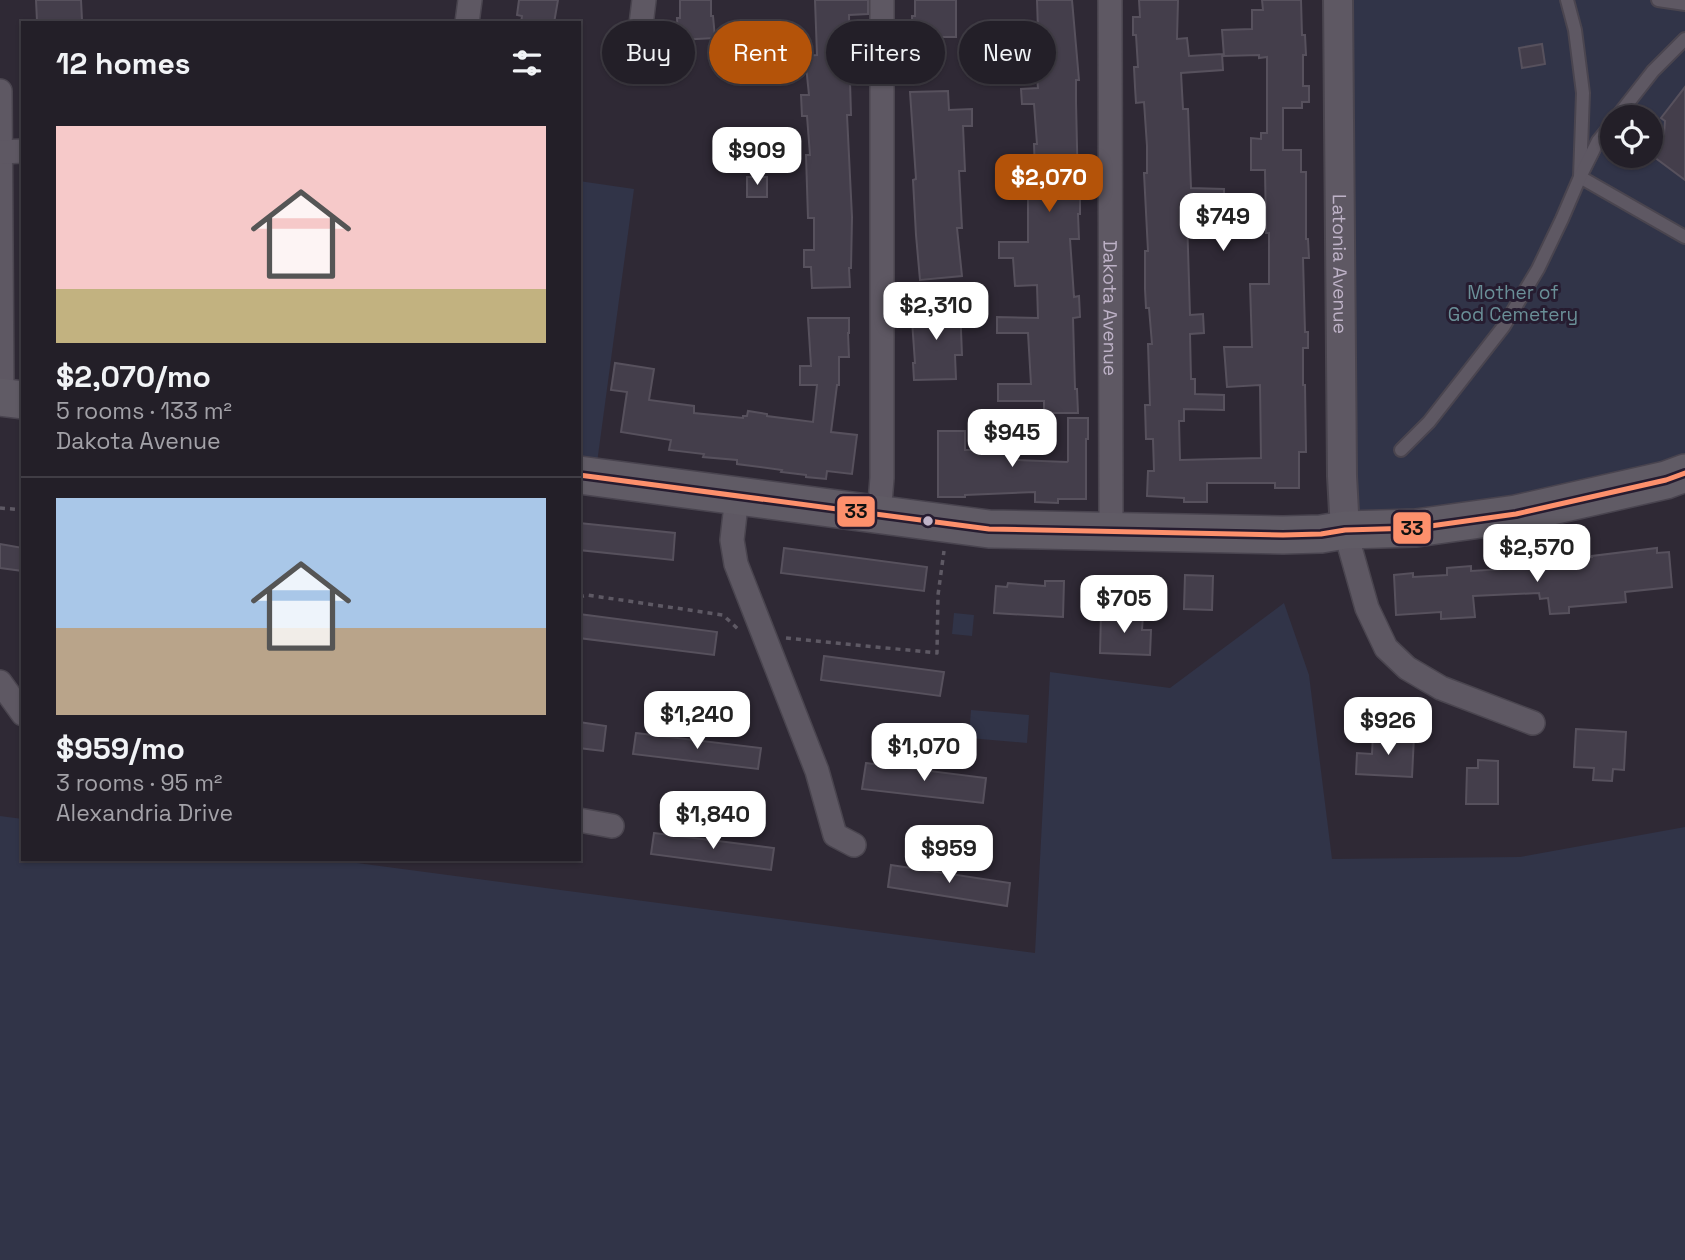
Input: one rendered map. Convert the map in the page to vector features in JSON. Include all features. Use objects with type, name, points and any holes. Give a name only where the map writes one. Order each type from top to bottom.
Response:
[{"type":"main road","points":[[581,475],[989,529],[1283,535],[1416,528],[1516,514],[1685,474]]},
{"type":"street","points":[[467,21],[470,0]]},
{"type":"street","points":[[641,21],[644,0]]},
{"type":"street","points":[[879,515],[882,478],[882,0]]},
{"type":"street","name":"Dakota Avenue","points":[[1110,0],[1111,532]]},
{"type":"street","name":"Latonia Avenue","points":[[1338,0],[1342,466],[1345,530]]},
{"type":"street","points":[[0,91],[12,152],[8,398]]},
{"type":"street","points":[[737,496],[732,540],[736,564],[817,771],[835,835],[854,845]]},
{"type":"street","points":[[1345,530],[1367,608],[1386,648],[1407,668],[1441,688],[1533,723]]},
{"type":"street","points":[[0,682],[21,711]]},
{"type":"street","points":[[581,820],[612,826]]},
{"type":"lane","points":[[1567,0],[1575,30],[1583,93],[1580,177]]},
{"type":"lane","points":[[1658,0],[1685,4]]},
{"type":"lane","points":[[1626,105],[1653,71],[1685,39]]},
{"type":"lane","points":[[1401,450],[1429,422],[1504,326],[1538,269],[1600,139]]},
{"type":"lane","points":[[1580,177],[1685,237]]},
{"type":"path","points":[[0,508],[21,510]]},
{"type":"path","points":[[581,596],[587,595],[723,615],[741,632],[764,636],[937,653],[938,595],[948,524]]},
{"type":"green space","name":"Mother of God Cemetery","points":[[1338,0],[1685,0],[1685,473],[1345,530]]},
{"type":"green space","points":[[581,181],[634,189],[597,463],[581,461]]},
{"type":"green space","points":[[1284,603],[1309,675],[1332,859],[1520,857],[1685,827],[1685,1260],[0,1260],[0,816],[21,819],[21,861],[342,861],[1035,953],[1050,672],[1170,688]]},
{"type":"green space","points":[[954,613],[974,615],[972,636],[952,634]]},
{"type":"green space","points":[[971,710],[1029,715],[1027,743],[969,738]]},
{"type":"building","points":[[36,0],[81,0],[82,20],[37,21]]},
{"type":"building","points":[[519,0],[558,0],[554,21],[521,21],[522,16],[517,15]]},
{"type":"building","points":[[680,0],[711,0],[713,21],[709,21],[709,38],[695,39],[695,21],[677,21],[677,18],[680,18]]},
{"type":"building","points":[[815,0],[868,0],[868,14],[849,15],[849,21],[826,21],[826,84],[850,84],[851,115],[847,115],[852,217],[850,287],[812,288],[811,267],[804,267],[804,250],[814,250],[814,218],[808,218],[806,155],[810,155],[807,116],[802,116],[801,95],[809,95],[808,84],[812,84],[812,55],[817,55]]},
{"type":"building","points":[[915,0],[956,0],[956,37],[945,37],[945,21],[912,21],[912,16],[915,16]]},
{"type":"building","points":[[1037,0],[1072,0],[1079,80],[1076,80],[1076,102],[1079,239],[1070,239],[1074,297],[1079,296],[1080,317],[1073,318],[1078,413],[1044,413],[1044,401],[998,401],[998,384],[1031,384],[1028,333],[997,333],[997,317],[1038,318],[1037,285],[1015,286],[1013,258],[999,258],[999,242],[1028,242],[1028,190],[999,190],[999,172],[1035,172],[1034,144],[1037,144],[1034,104],[1022,104],[1021,89],[1038,88],[1038,84],[1056,84],[1056,21],[1038,21]]},
{"type":"building","points":[[1139,0],[1178,0],[1177,39],[1187,38],[1189,56],[1222,54],[1223,70],[1181,73],[1183,109],[1188,109],[1191,188],[1224,189],[1224,208],[1189,207],[1187,217],[1190,315],[1203,314],[1204,333],[1190,334],[1191,379],[1195,379],[1195,394],[1224,395],[1224,410],[1184,409],[1184,421],[1179,421],[1180,460],[1261,458],[1260,385],[1227,387],[1224,347],[1252,347],[1250,284],[1269,284],[1265,170],[1251,170],[1251,138],[1261,139],[1261,133],[1267,133],[1267,57],[1224,56],[1222,30],[1252,29],[1252,10],[1263,10],[1262,0],[1301,0],[1302,35],[1305,35],[1306,55],[1303,55],[1303,86],[1309,86],[1309,102],[1302,102],[1302,108],[1283,108],[1283,150],[1301,150],[1301,172],[1306,172],[1306,239],[1309,258],[1303,258],[1305,332],[1308,332],[1308,348],[1303,348],[1303,385],[1306,452],[1299,452],[1299,488],[1275,488],[1275,483],[1207,483],[1207,502],[1184,502],[1184,498],[1147,496],[1148,471],[1154,471],[1153,439],[1146,439],[1145,405],[1150,405],[1148,344],[1152,344],[1145,289],[1145,251],[1148,251],[1144,173],[1147,173],[1147,146],[1144,102],[1136,103],[1134,67],[1138,67],[1133,17],[1140,17]]},
{"type":"building","points":[[1542,44],[1545,64],[1522,68],[1519,48]]},
{"type":"building","points":[[1685,87],[1685,180],[1663,164],[1663,115]]},
{"type":"building","points":[[948,91],[949,110],[972,109],[972,126],[963,126],[965,171],[959,171],[962,228],[957,228],[962,276],[920,280],[910,92]]},
{"type":"building","points":[[747,177],[767,177],[767,197],[747,197]]},
{"type":"building","points":[[911,306],[960,306],[962,355],[955,355],[956,379],[914,380]]},
{"type":"building","points":[[808,318],[849,318],[849,357],[839,357],[839,385],[831,432],[857,435],[852,474],[827,471],[826,479],[806,477],[781,472],[782,470],[737,464],[737,460],[669,450],[671,440],[621,432],[627,392],[611,390],[615,363],[654,369],[649,400],[694,406],[694,413],[743,418],[748,411],[813,422],[817,385],[800,385],[800,366],[811,366]]},
{"type":"building","points":[[1068,418],[1088,418],[1086,499],[1058,499],[1058,503],[1035,502],[1035,492],[938,497],[938,431],[965,431],[965,450],[1014,451],[1015,460],[1067,462]]},
{"type":"building","points":[[581,523],[675,533],[673,560],[581,550]]},
{"type":"building","points":[[0,544],[21,548],[21,571],[0,568]]},
{"type":"building","points":[[784,548],[927,567],[924,591],[781,573]]},
{"type":"building","points":[[1657,548],[1657,553],[1669,552],[1672,587],[1625,592],[1626,602],[1569,607],[1569,613],[1550,614],[1548,598],[1540,599],[1539,593],[1473,596],[1475,617],[1441,619],[1441,612],[1396,615],[1394,575],[1447,575],[1447,568],[1471,566],[1471,571],[1537,567],[1537,562]]},
{"type":"building","points":[[1185,575],[1213,576],[1212,610],[1184,609]]},
{"type":"building","points":[[1045,581],[1064,581],[1063,617],[994,613],[996,586],[1007,587],[1008,583],[1045,586]]},
{"type":"building","points":[[1101,613],[1143,615],[1142,630],[1151,630],[1150,655],[1100,653]]},
{"type":"building","points":[[581,614],[717,632],[714,655],[581,638]]},
{"type":"building","points":[[824,656],[944,672],[940,696],[821,680]]},
{"type":"building","points":[[581,722],[606,726],[603,751],[581,748]]},
{"type":"building","points":[[1576,729],[1626,732],[1624,770],[1613,769],[1612,781],[1593,780],[1594,768],[1574,767]]},
{"type":"building","points":[[636,733],[761,748],[758,769],[633,754]]},
{"type":"building","points":[[1373,734],[1414,736],[1412,777],[1356,774],[1357,753],[1372,754]]},
{"type":"building","points":[[1478,760],[1498,761],[1498,804],[1466,804],[1467,768],[1478,768]]},
{"type":"building","points":[[866,763],[986,778],[983,803],[862,789]]},
{"type":"building","points":[[654,833],[774,848],[771,870],[651,854]]},
{"type":"building","points":[[891,865],[1010,883],[1007,906],[888,887]]},
{"type":"transit line","name":"33","points":[[581,475],[989,529],[1283,535],[1416,528],[1516,514],[1666,480],[1685,473]]}]
